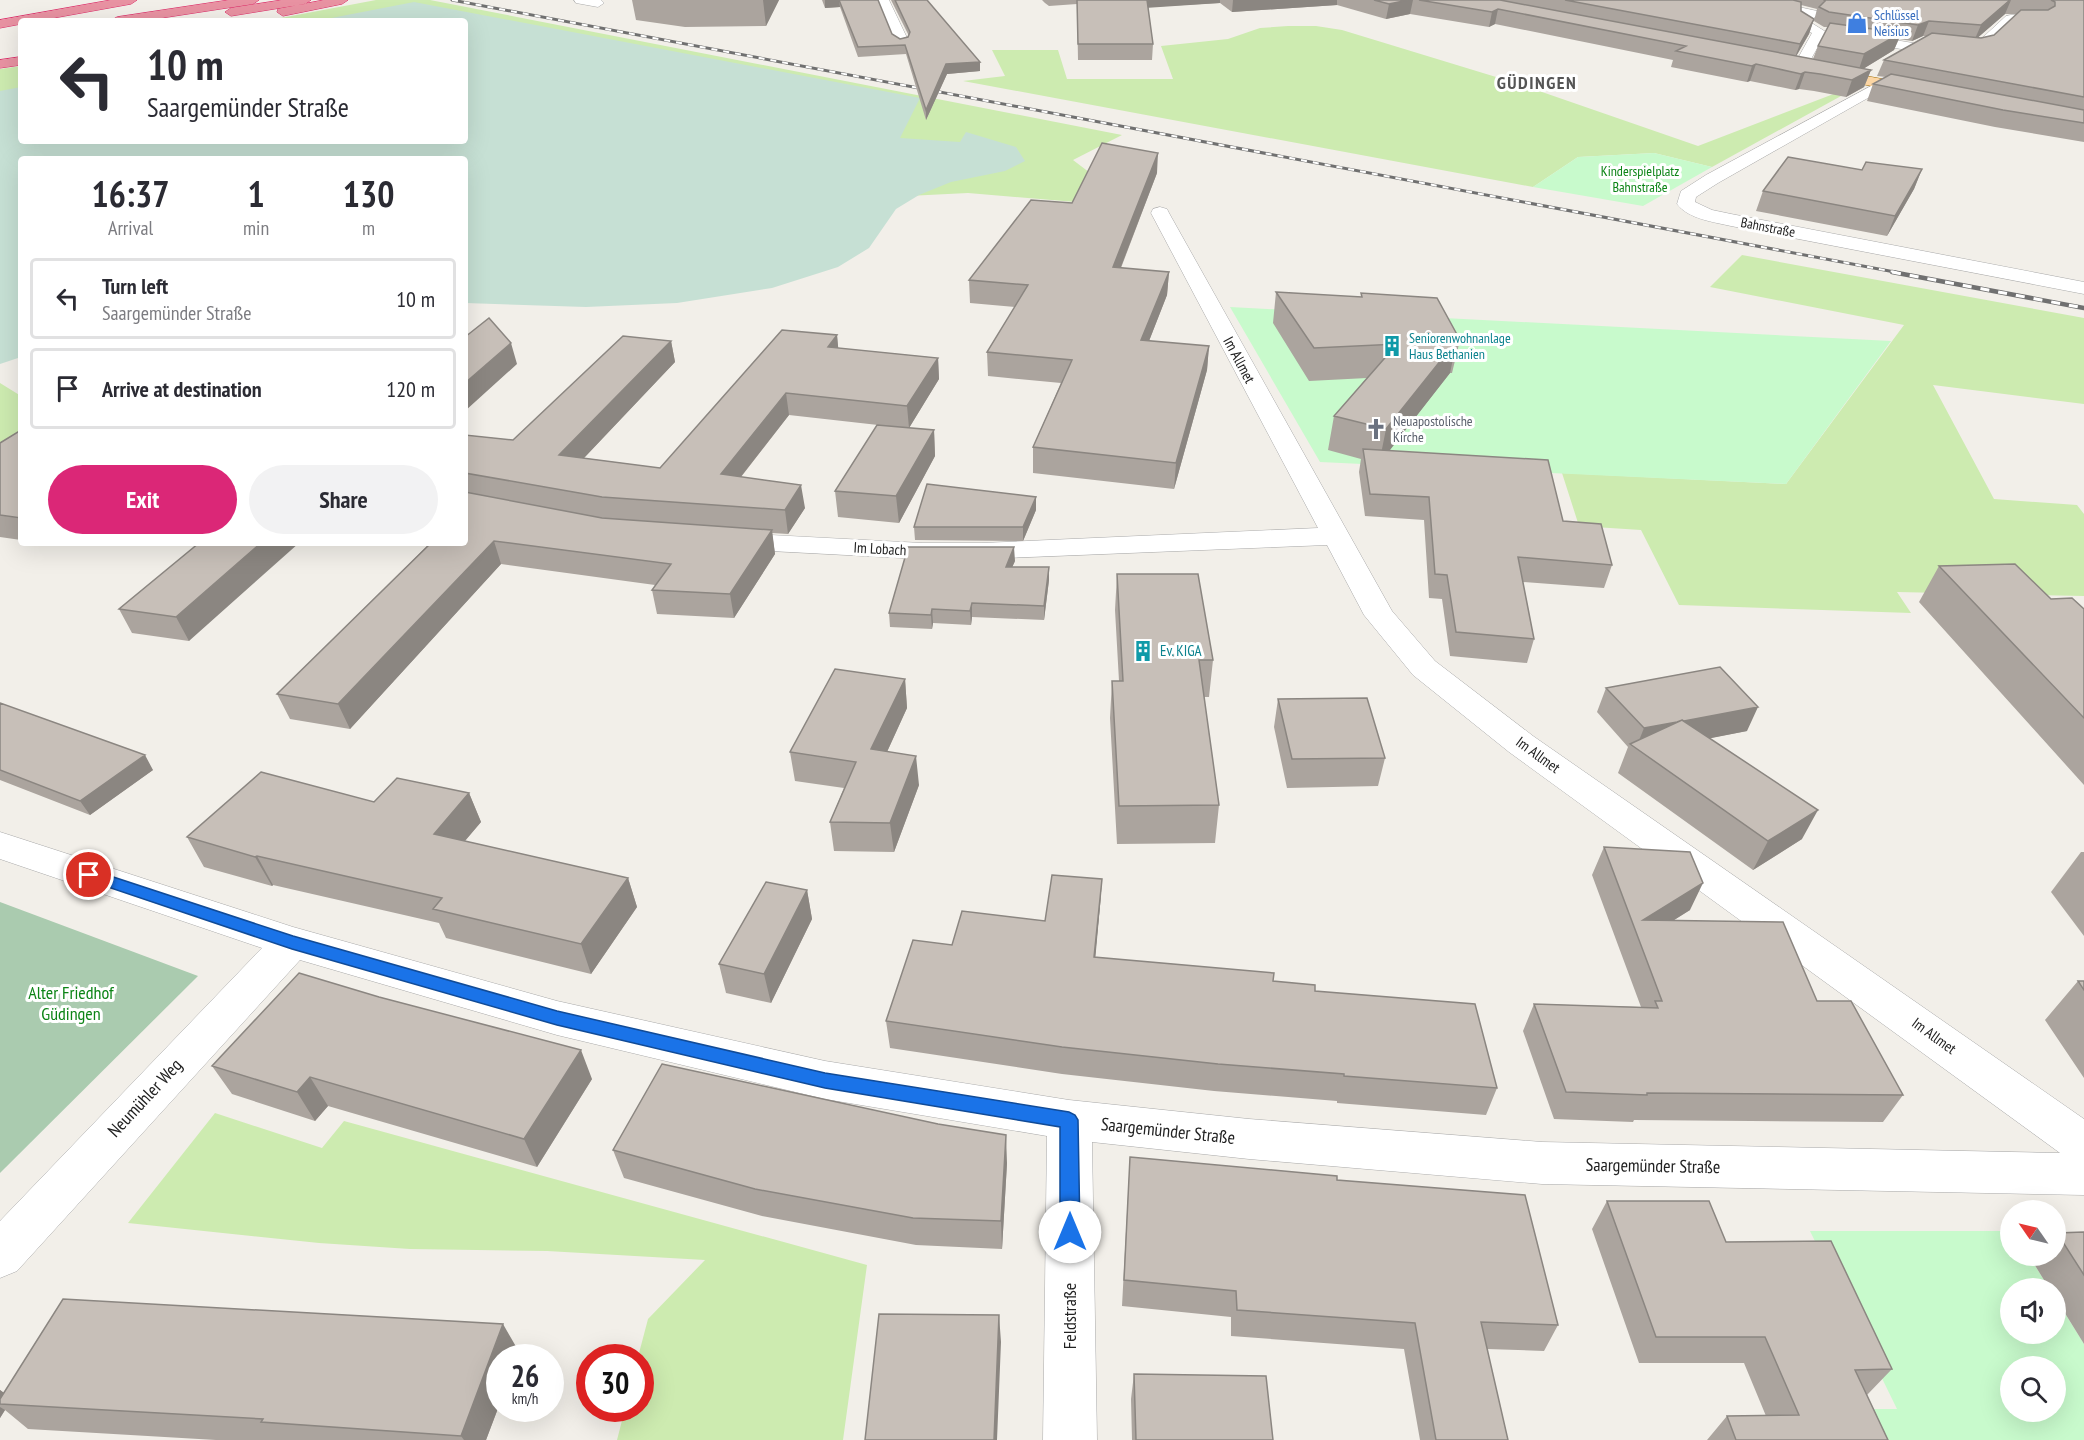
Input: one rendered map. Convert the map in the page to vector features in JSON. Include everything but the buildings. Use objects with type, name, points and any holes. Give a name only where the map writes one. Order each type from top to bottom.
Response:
[{"type":"highway","points":[[33,18],[131,0]]},
{"type":"highway","points":[[136,18],[253,0]]},
{"type":"highway","points":[[194,18],[305,0]]},
{"type":"highway","points":[[249,18],[342,0]]},
{"type":"highway","points":[[0,24],[18,21]]},
{"type":"highway","points":[[0,64],[18,61]]},
{"type":"main road","points":[[1794,66],[1860,79]]},
{"type":"main road","points":[[1881,76],[1941,94]]},
{"type":"street","points":[[580,0],[598,3]]},
{"type":"street","points":[[882,0],[902,42]]},
{"type":"street","points":[[1750,0],[1812,14],[1803,19],[1804,24],[1830,33],[1918,44],[1895,57]]},
{"type":"street","points":[[1939,42],[1965,46],[1982,45],[2011,19],[2041,19]]},
{"type":"street","points":[[1794,66],[1830,33]]},
{"type":"street","points":[[1860,79],[1881,76]]},
{"type":"street","name":"Bahnstraße","points":[[1881,76],[1712,178],[1687,195],[1686,204],[1706,214],[1731,220],[2084,288]]},
{"type":"street","name":"Im Allmet","points":[[1160,213],[1379,615],[1424,668],[1521,744],[2084,1144]]},
{"type":"street","name":"Im Lobach","points":[[703,539],[910,550],[993,551],[1334,536]]},
{"type":"street","name":"Saargemünder Straße","points":[[0,845],[292,942],[557,1018],[825,1080],[1069,1120],[1249,1139],[1542,1163],[2084,1174]]},
{"type":"street","name":"Neumühler Weg","points":[[0,1255],[292,942]]},
{"type":"street","name":"Feldstraße","points":[[1069,1120],[1070,1440]]},
{"type":"green space","points":[[376,0],[430,0],[1122,135],[1073,160],[1135,207],[968,193],[686,207],[468,24],[468,18],[281,18]]},
{"type":"green space","points":[[414,2],[920,98],[900,138],[960,142],[966,132],[1016,147],[1025,161],[1005,171],[951,182],[919,195],[896,209],[869,248],[838,267],[772,288],[677,303],[586,307],[468,303],[468,156],[18,156],[18,358],[0,364],[0,91],[18,88],[18,144],[468,144],[468,18],[331,18]]},
{"type":"green space","points":[[1316,26],[1342,30],[1519,84],[1698,146],[1861,85],[1712,167],[1654,153],[1578,157],[1533,187],[963,81],[1005,76],[992,50],[1058,50],[1067,79],[1173,79],[1161,46],[1228,39],[1260,28]]},
{"type":"green space","points":[[18,66],[18,92],[0,95],[0,69]]},
{"type":"green space","name":"Kinderspielplatz Bahnstraße","points":[[1654,153],[1712,167],[1643,206],[1533,187],[1578,157]]},
{"type":"green space","points":[[1742,255],[2084,318],[2084,404],[1933,385],[1994,499],[2077,505],[2084,514],[2084,596],[1897,592],[1911,613],[1679,605],[1641,530],[1579,526],[1562,473],[1786,484],[1904,325],[1710,287]]},
{"type":"green space","points":[[1230,307],[1891,341],[1786,484],[1320,462]]},
{"type":"green space","points":[[0,383],[18,394],[18,450],[0,458]]},
{"type":"green space","name":"Alter Friedhof Güdingen","points":[[0,902],[198,976],[0,1173]]},
{"type":"green space","points":[[215,1113],[322,1148],[344,1121],[867,1265],[843,1440],[617,1440],[622,1422],[654,1422],[654,1344],[641,1344],[648,1319],[705,1260],[547,1251],[410,1249],[319,1243],[128,1223]]},
{"type":"green space","points":[[1810,1231],[2000,1231],[2000,1266],[2035,1266],[2043,1278],[2000,1278],[2000,1344],[2066,1344],[2066,1315],[2084,1344],[2084,1440],[1870,1440],[1856,1409],[1897,1409]]},
{"type":"railway","points":[[452,0],[1900,273]]},
{"type":"railway","points":[[1892,272],[2084,308]]},
{"type":"place","name":"Schlüssel Neisius","points":[[1857,23]]},
{"type":"place","name":"Seniorenwohnanlage Haus Bethanien","points":[[1392,346]]},
{"type":"place","name":"Neuapostolische Kirche","points":[[1376,429]]},
{"type":"place","name":"Ev. KIGA","points":[[1143,651]]},
{"type":"district","name":"GÜDINGEN","points":[[1537,83]]},
{"type":"route","points":[[89,875],[292,942],[557,1018],[825,1080],[1069,1120],[1070,1232]]}]
